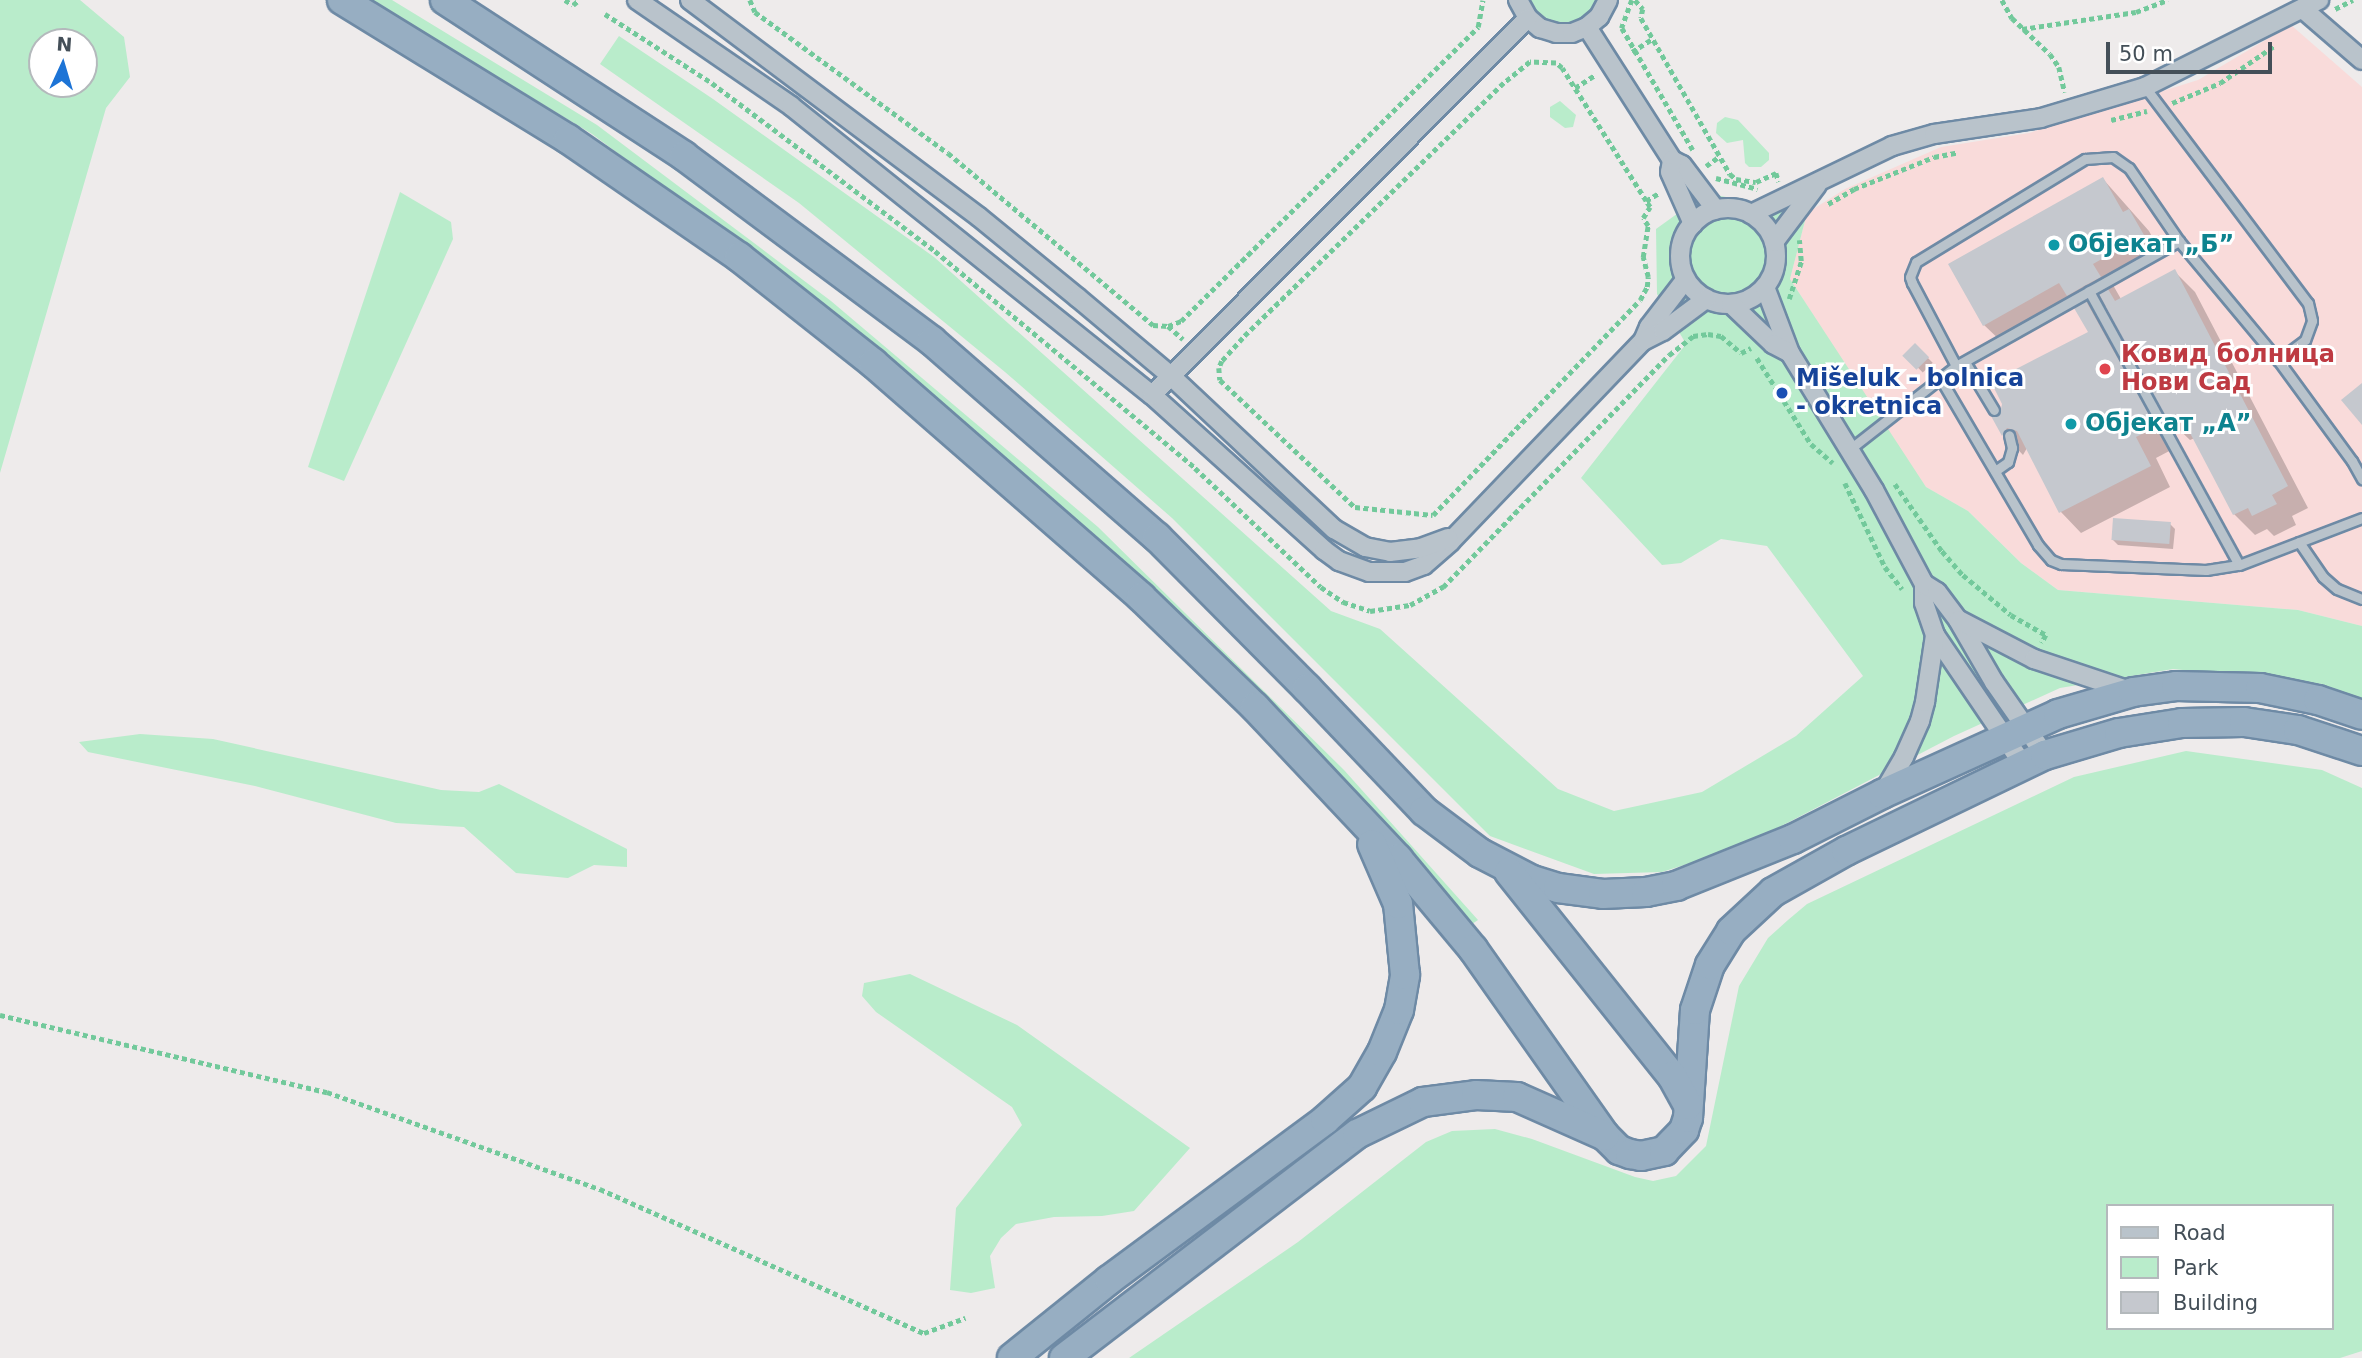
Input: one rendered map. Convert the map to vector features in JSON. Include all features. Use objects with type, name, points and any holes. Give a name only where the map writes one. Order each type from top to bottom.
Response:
[{"type":"highway","points":[[342,0],[568,139],[739,257],[873,363],[1141,597],[1255,707],[1352,808],[1473,949],[1605,1136],[1619,1150],[1630,1154],[1654,1155],[1679,1138],[1688,1118],[1691,1038],[1701,985],[1719,947],[1753,907],[1773,892],[1846,851],[2035,761],[2119,733],[2211,722],[2298,730],[2362,751]]},
{"type":"highway","points":[[445,0],[684,156],[932,341],[1157,537],[1424,811],[1455,837],[1507,870],[1558,888],[1581,892],[1646,892],[1676,886],[1732,866],[2015,732],[2078,706],[2133,692],[2176,686],[2260,688],[2318,700],[2362,715]]},
{"type":"highway","points":[[1012,1358],[1099,1288],[1325,1120],[1362,1087],[1382,1052],[1399,1010],[1405,975],[1398,904],[1374,848],[1352,808]]},
{"type":"highway","points":[[1507,870],[1672,1076],[1688,1105]]},
{"type":"highway","points":[[1064,1358],[1357,1134],[1423,1102],[1476,1095],[1517,1097],[1605,1136]]},
{"type":"street","points":[[637,0],[791,106],[1152,395],[1339,561],[1370,572],[1405,572],[1424,565],[1458,534],[1643,341],[1663,331],[1706,299]]},
{"type":"street","points":[[1518,0],[1528,18],[1540,28],[1556,33],[1572,33],[1587,27],[1599,17],[1608,0]]},
{"type":"street","points":[[685,31],[699,3],[979,217],[1171,376],[1335,529],[1365,547],[1390,552],[1421,548],[1458,534]]},
{"type":"street","points":[[1751,214],[1783,196],[1817,185],[1892,146],[1934,134],[2041,118],[2145,87],[2313,9],[2362,60]]},
{"type":"street","points":[[1152,395],[1528,18]]},
{"type":"street","points":[[1587,27],[1672,160],[1682,165],[1716,210]]},
{"type":"street","points":[[1672,160],[1670,172],[1693,224]]},
{"type":"street","points":[[1774,242],[1817,185]]},
{"type":"street","points":[[1716,210],[1740,210],[1751,214],[1761,221],[1774,242],[1776,258],[1773,273],[1765,287],[1744,301],[1731,304],[1706,299],[1685,280],[1681,247],[1693,224],[1716,210]]},
{"type":"street","points":[[1643,341],[1649,327],[1685,280]]},
{"type":"street","points":[[1765,287],[1790,353],[1850,449],[1924,584],[1924,604],[1935,635],[2015,732],[2035,761]]},
{"type":"street","points":[[1731,304],[1773,344],[1790,353]]},
{"type":"street","points":[[1924,584],[1937,592],[1958,620],[2015,732]]},
{"type":"street","points":[[1958,620],[2034,659],[2133,692]]},
{"type":"street","points":[[1882,794],[1904,757],[1920,721],[1926,702],[1935,635]]},
{"type":"lane","points":[[2145,87],[2308,303],[2312,321],[2305,340],[2278,360]]},
{"type":"lane","points":[[1994,410],[1961,364],[1912,283],[1910,277],[1916,262],[2085,159],[2105,155],[2120,160],[2129,169],[2179,240],[2278,360],[2352,461],[2362,479]]},
{"type":"lane","points":[[1850,449],[1940,377],[2179,240]]},
{"type":"lane","points":[[2090,291],[2239,565]]},
{"type":"lane","points":[[1940,377],[2038,545],[2051,560],[2061,564],[2206,570],[2239,565],[2362,518]]},
{"type":"lane","points":[[1995,471],[2008,461],[2011,448],[2009,435]]},
{"type":"lane","points":[[2299,542],[2323,577],[2337,589],[2362,599]]},
{"type":"path","points":[[565,0],[573,5],[579,0]]},
{"type":"path","points":[[750,0],[755,12],[948,153],[1153,325],[1168,327],[1181,321],[1478,27],[1483,0]]},
{"type":"path","points":[[1634,0],[1643,9],[1641,18],[1730,174],[1737,179],[1756,182],[1776,173],[1783,196],[1776,189],[1733,185],[1714,178],[1704,167],[1622,28],[1634,0]]},
{"type":"path","points":[[2002,0],[2022,29],[2038,40],[2059,67],[2068,109]]},
{"type":"path","points":[[2022,29],[2136,12],[2168,0]]},
{"type":"path","points":[[2313,9],[2353,0]]},
{"type":"path","points":[[605,14],[712,83],[936,251],[1195,468],[1321,587],[1343,602],[1370,611],[1382,611],[1410,605],[1443,587],[1669,355],[1693,336],[1708,334],[1732,343],[1741,353],[1751,348],[1811,444],[1839,471],[1885,567],[1904,593]]},
{"type":"path","points":[[2161,107],[2220,83],[2283,40]]},
{"type":"path","points":[[1643,218],[1648,226],[1643,257],[1648,277],[1647,287],[1640,300],[1433,515],[1355,507],[1220,380],[1219,368],[1222,361],[1243,338],[1530,62],[1556,64],[1562,68],[1646,201]]},
{"type":"path","points":[[2034,659],[2046,635]]},
{"type":"path","points":[[0,1014],[327,1092],[600,1189],[925,1333],[965,1318]]},
{"type":"shaded area","name":"Ковид болница Нови Сад","points":[[2291,25],[2362,87],[2362,626],[2298,610],[2058,590],[2021,563],[1968,511],[1926,487],[1906,459],[1790,279],[1807,213],[1845,189],[1941,147],[2029,133],[2198,80]]},
{"type":"green space","points":[[0,0],[80,0],[124,37],[130,77],[106,108],[0,473]]},
{"type":"green space","points":[[370,0],[392,0],[597,125],[831,301],[1098,527],[1344,770],[1478,920],[1469,926],[1337,774],[1092,534],[825,308],[592,134]]},
{"type":"green space","points":[[1524,0],[1601,0],[1587,19],[1562,27],[1536,17]]},
{"type":"green space","points":[[619,36],[713,99],[934,257],[1331,611],[1380,629],[1558,789],[1614,811],[1702,792],[1796,736],[1863,676],[1767,546],[1721,539],[1681,563],[1662,565],[1581,478],[1686,344],[1657,294],[1656,229],[1706,193],[1807,213],[1790,279],[1926,487],[1968,511],[2021,563],[2058,590],[2298,610],[2362,626],[2362,701],[2322,684],[2173,669],[2060,688],[1954,736],[1741,847],[1662,872],[1594,874],[1490,836],[1172,518],[1005,372],[799,203],[600,64]]},
{"type":"green space","points":[[1560,101],[1576,115],[1573,127],[1565,128],[1550,117],[1550,107]]},
{"type":"green space","points":[[1725,117],[1738,120],[1769,153],[1769,160],[1761,167],[1749,167],[1745,163],[1743,140],[1727,143],[1716,133],[1717,123]]},
{"type":"green space","points":[[400,192],[451,222],[453,239],[344,481],[308,467]]},
{"type":"green space","points":[[140,734],[213,739],[441,790],[479,792],[499,784],[627,849],[627,867],[594,865],[568,878],[516,873],[464,827],[396,823],[255,786],[88,752],[79,742]]},
{"type":"green space","points":[[2186,751],[2322,770],[2362,788],[2362,1351],[2340,1358],[1129,1358],[1298,1242],[1426,1142],[1452,1131],[1495,1129],[1532,1139],[1635,1177],[1653,1181],[1676,1176],[1706,1146],[1739,986],[1768,938],[1807,904],[2074,777]]},
{"type":"green space","points":[[910,974],[1017,1025],[1190,1148],[1134,1211],[1102,1216],[1054,1217],[1016,1224],[1001,1238],[990,1256],[995,1288],[971,1293],[950,1290],[956,1208],[1022,1125],[1012,1107],[876,1012],[862,996],[864,983]]},
{"type":"building","name":"Објекат „Б”","points":[[2103,177],[2123,212],[2129,209],[2144,235],[2093,264],[2101,277],[2067,296],[2059,283],[1983,326],[1948,264]]},
{"type":"building","points":[[2175,269],[2288,486],[2272,495],[2277,504],[2252,516],[2248,508],[2233,515],[2180,414],[2168,421],[2099,294],[2108,289],[2115,301]]},
{"type":"building","name":"Објекат „А”","points":[[2086,301],[2156,427],[2136,437],[2151,466],[2059,513],[2017,431],[2007,428],[2002,436],[1991,416],[2000,414],[2002,404],[1991,382],[2088,332],[2074,308]]},
{"type":"building","points":[[1915,343],[1929,357],[1916,370],[1902,356]]},
{"type":"building","points":[[2362,383],[2362,425],[2341,400]]},
{"type":"building","points":[[2113,518],[2171,522],[2169,544],[2111,540]]},
{"type":"place","name":"Објекат „Б”","points":[[2054,245]]},
{"type":"place","name":"Ковид болница Нови Сад","points":[[2105,369]]},
{"type":"place","name":"Mišeluk - bolnica - okretnica","points":[[1782,393]]},
{"type":"place","name":"Објекат „А”","points":[[2071,424]]}]
